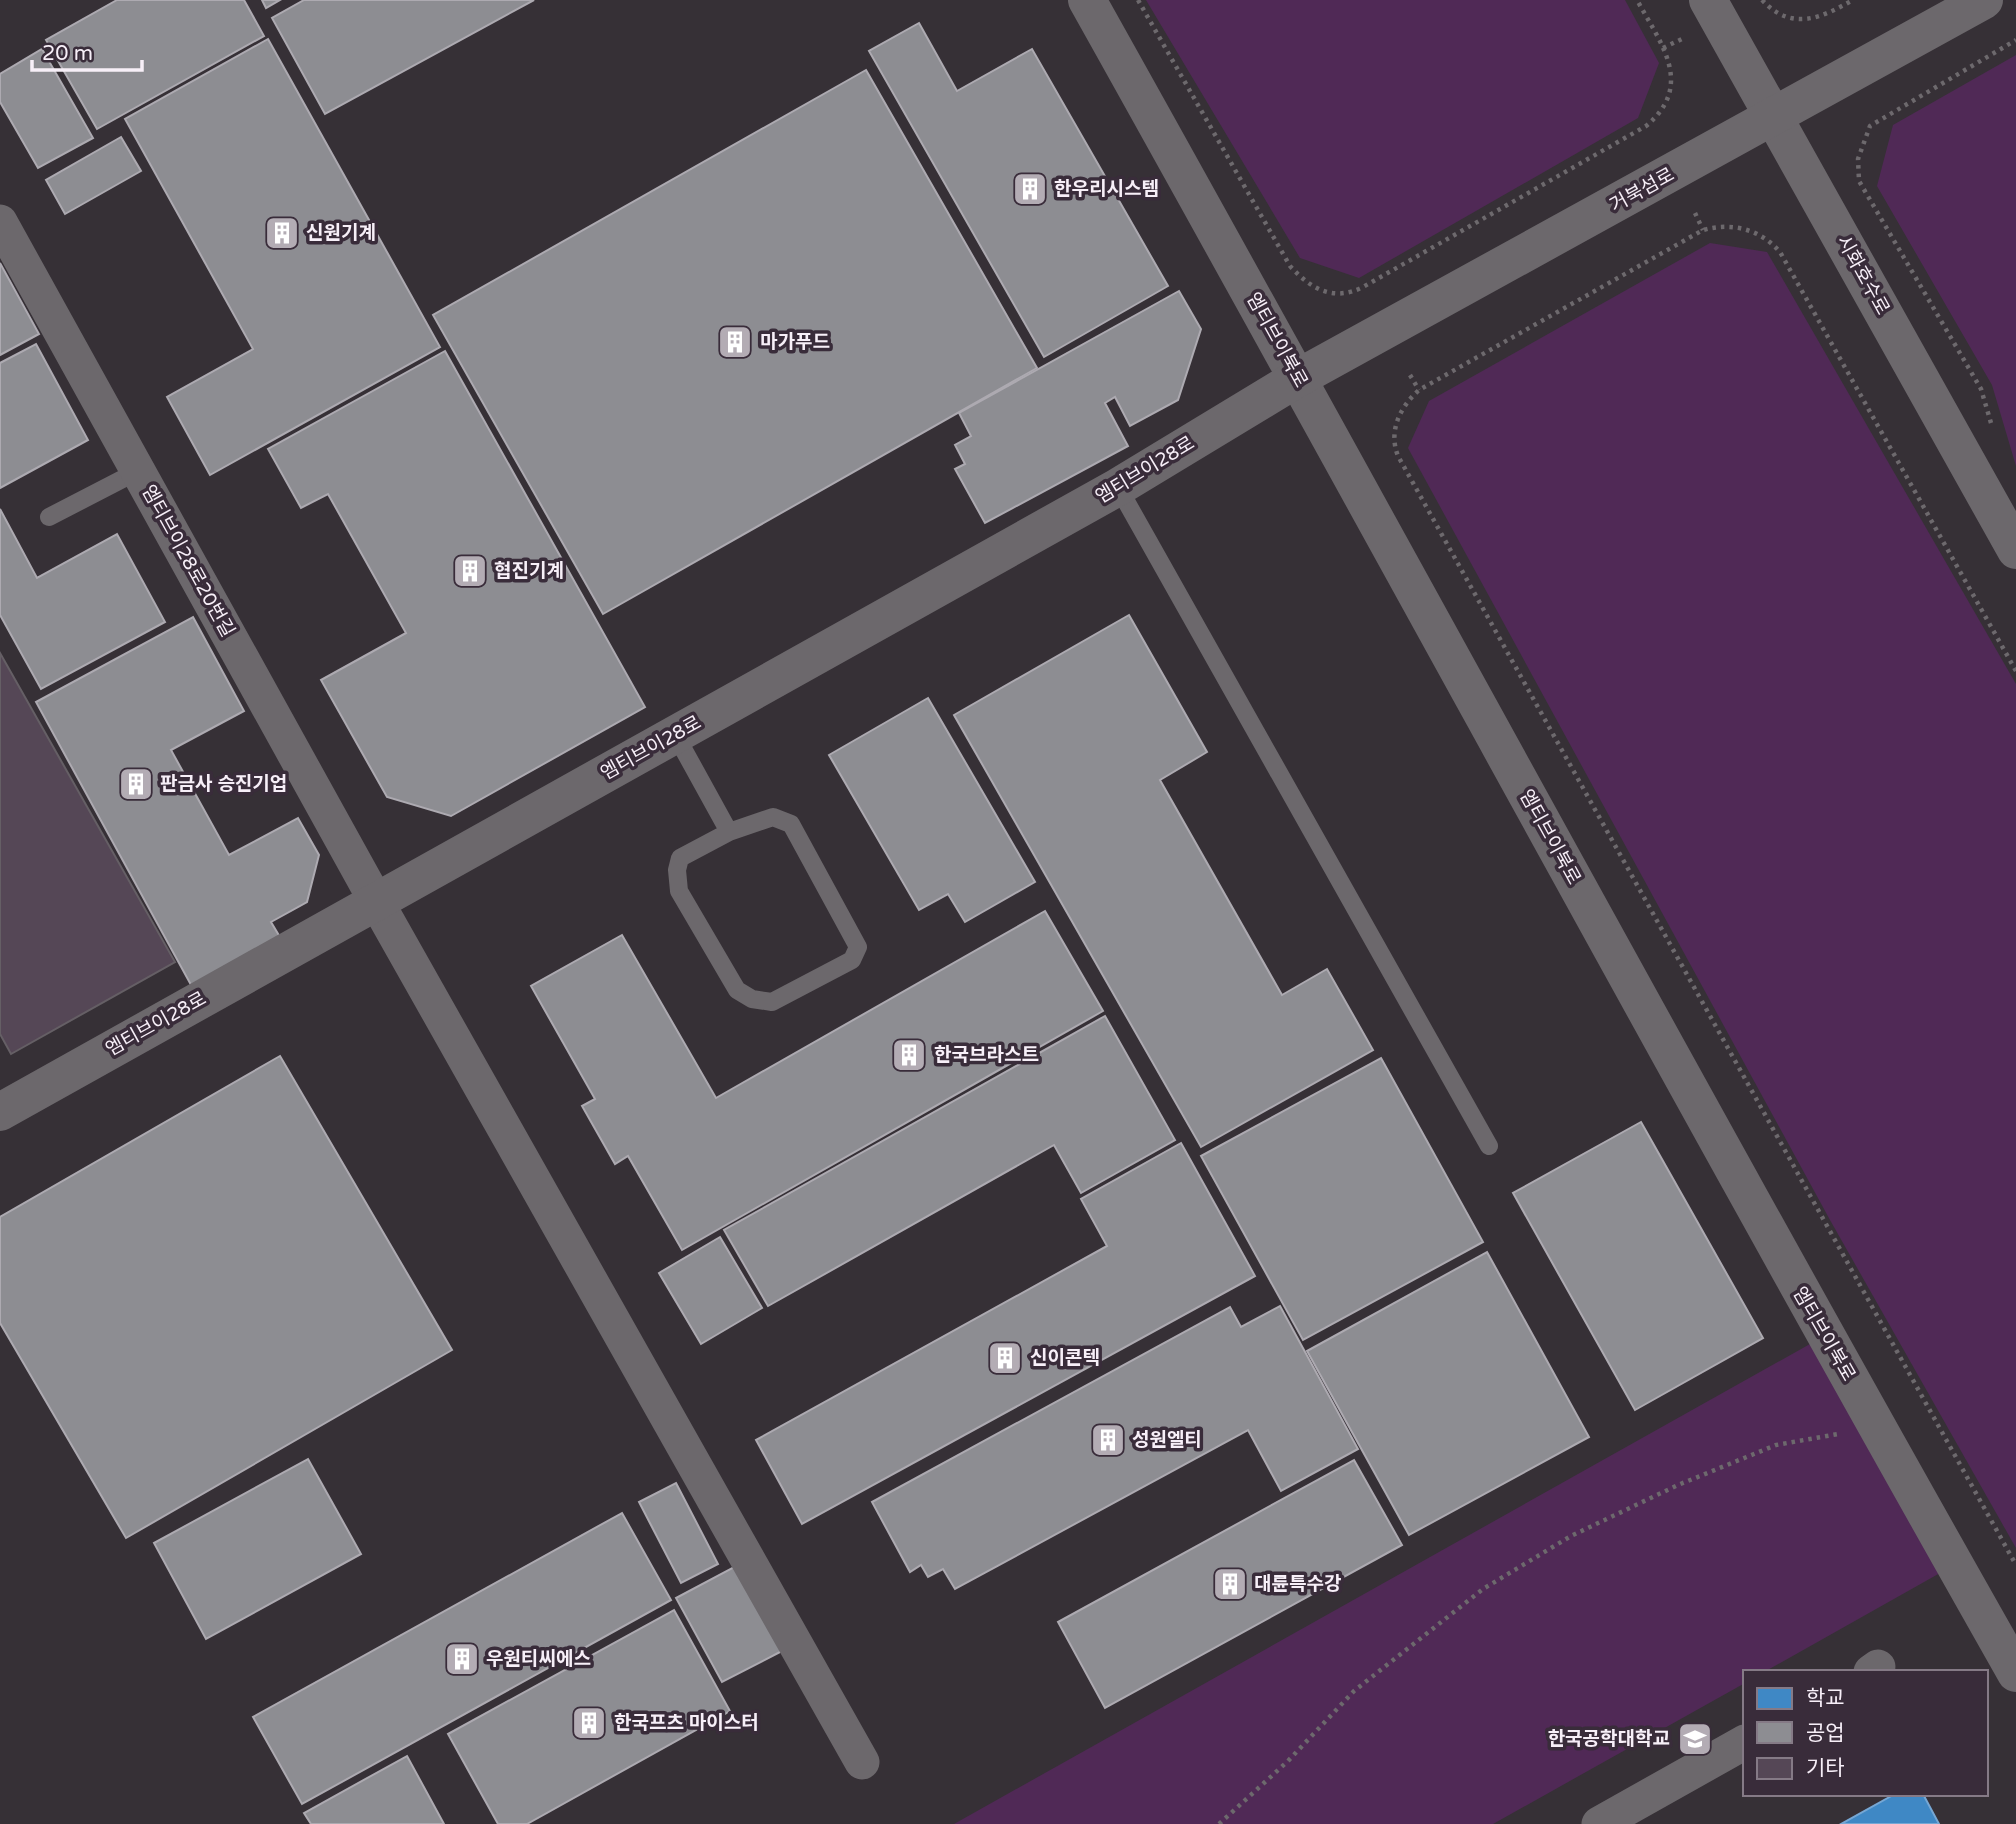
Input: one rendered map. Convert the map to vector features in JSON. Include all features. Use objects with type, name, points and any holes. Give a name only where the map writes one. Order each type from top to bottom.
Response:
[{"type":"street","name":"엠티브이북로","points":[[1087,0],[1298,377],[1877,1428],[2016,1673]]},
{"type":"street","name":"시화호수로","points":[[1708,0],[2016,550]]},
{"type":"street","name":"거북섬로","points":[[1298,377],[1984,0]]},
{"type":"street","name":"엠티브이28로20번길","points":[[0,222],[376,901],[862,1762]]},
{"type":"street","name":"엠티브이28로","points":[[0,1111],[1118,486],[1298,377]]},
{"type":"street","points":[[1599,1824],[1743,1743]]},
{"type":"lane","points":[[49,517],[138,471]]},
{"type":"lane","points":[[1118,486],[1489,1146]]},
{"type":"lane","points":[[675,734],[729,832]]},
{"type":"lane","points":[[774,817],[791,824],[850,928],[858,947],[852,960],[772,1002],[752,999],[737,990],[679,891],[677,870],[680,858],[729,832],[774,817]]},
{"type":"path","points":[[1138,0],[1290,266],[1309,285],[1336,295],[1360,289],[1646,126],[1657,117],[1671,91],[1673,77],[1663,48],[1637,0]]},
{"type":"path","points":[[1762,0],[1772,11],[1787,17],[1823,17],[1853,0]]},
{"type":"path","points":[[1823,17],[1827,25]]},
{"type":"path","points":[[1663,48],[1686,37]]},
{"type":"path","points":[[1992,426],[1981,389],[1859,181],[1862,141],[1870,126],[2016,40]]},
{"type":"path","points":[[1879,110],[1883,117]]},
{"type":"path","points":[[1646,126],[1652,138]]},
{"type":"path","points":[[1695,213],[1703,230]]},
{"type":"path","points":[[2016,671],[1780,252],[1771,241],[1745,229],[1728,225],[1703,230],[1419,390],[1401,411],[1394,436],[1398,456],[2016,1565]]},
{"type":"path","points":[[1360,289],[1366,298]]},
{"type":"path","points":[[1410,375],[1419,390]]},
{"type":"path","points":[[1387,462],[1398,456]]},
{"type":"path","points":[[1219,1824],[1288,1761],[1354,1691],[1483,1589],[1571,1536],[1678,1485],[1776,1445],[1877,1428]]},
{"type":"shaded area","points":[[1146,0],[1625,0],[1659,63],[1638,118],[1359,278],[1300,258]]},
{"type":"shaded area","points":[[2016,55],[2016,466],[1992,385],[1877,186],[1893,125]]},
{"type":"shaded area","points":[[1710,243],[1767,252],[2016,684],[2016,1548],[1830,1220],[1408,448],[1429,401]]},
{"type":"shaded area","points":[[1826,1335],[1956,1564],[1768,1670],[1743,1670],[1743,1684],[1493,1824],[954,1824]]},
{"type":"building: 학교","points":[[1891,1796],[1924,1796],[1939,1824],[1841,1824]]},
{"type":"building: 공업","points":[[117,0],[244,0],[264,36],[97,129],[46,40]]},
{"type":"building: 공업","points":[[262,0],[280,0],[266,8]]},
{"type":"building: 공업","points":[[304,0],[534,0],[325,114],[272,18]]},
{"type":"building: 공업","name":"한우리시스템","points":[[919,23],[957,91],[1032,49],[1168,286],[1044,357],[869,51]]},
{"type":"building: 공업","name":"신원기계","points":[[268,39],[440,347],[210,475],[167,397],[253,349],[125,119]]},
{"type":"building: 공업","points":[[42,49],[93,138],[38,168],[0,102],[0,74]]},
{"type":"building: 공업","name":"마가푸드","points":[[866,70],[1037,368],[603,614],[433,315]]},
{"type":"building: 공업","points":[[121,137],[141,171],[65,214],[46,180]]},
{"type":"building: 공업","points":[[0,263],[39,334],[0,355]]},
{"type":"building: 공업","points":[[1179,291],[1201,329],[1178,400],[1130,426],[1115,397],[1105,403],[1128,446],[985,523],[955,469],[965,464],[955,445],[971,436],[959,413]]},
{"type":"building: 공업","points":[[36,344],[88,440],[0,488],[0,363]]},
{"type":"building: 공업","name":"협진기계","points":[[445,351],[645,707],[451,816],[387,797],[321,680],[406,633],[328,494],[301,508],[268,449]]},
{"type":"building: 공업","points":[[0,509],[37,578],[117,534],[165,622],[41,689],[0,615]]},
{"type":"building: 공업","points":[[1129,615],[1207,752],[1160,780],[1282,995],[1327,969],[1373,1050],[1201,1147],[954,715]]},
{"type":"building: 공업","name":"판금사 승진기업","points":[[193,617],[244,711],[171,750],[229,855],[298,818],[319,855],[307,902],[271,922],[280,937],[191,985],[36,702]]},
{"type":"building: 공업","points":[[928,698],[1035,882],[965,922],[948,894],[919,910],[829,755]]},
{"type":"building: 공업","name":"한국브라스트","points":[[1045,911],[1103,1011],[682,1250],[628,1156],[615,1164],[582,1106],[595,1099],[531,986],[622,935],[716,1098]]},
{"type":"building: 공업","points":[[1105,1016],[1175,1140],[1081,1193],[1054,1145],[768,1306],[724,1230]]},
{"type":"building: 공업","points":[[280,1056],[452,1350],[126,1538],[0,1323],[0,1217]]},
{"type":"building: 공업","points":[[1381,1058],[1483,1242],[1303,1340],[1201,1156]]},
{"type":"building: 공업","points":[[1641,1122],[1763,1338],[1635,1410],[1513,1193]]},
{"type":"building: 공업","name":"신이콘텍","points":[[1181,1143],[1255,1276],[802,1524],[756,1440],[1107,1246],[1081,1199]]},
{"type":"building: 공업","points":[[720,1237],[762,1308],[701,1344],[659,1273]]},
{"type":"building: 공업","points":[[1487,1252],[1589,1437],[1409,1535],[1307,1351]]},
{"type":"building: 공업","name":"성원엘티","points":[[1280,1306],[1358,1449],[1281,1491],[1248,1430],[955,1589],[943,1569],[928,1577],[921,1565],[910,1572],[872,1502],[1230,1307],[1241,1327]]},
{"type":"building: 공업","points":[[308,1459],[361,1554],[206,1639],[154,1543]]},
{"type":"building: 공업","name":"대륜특수강","points":[[1354,1460],[1402,1545],[1105,1708],[1058,1622]]},
{"type":"building: 공업","points":[[676,1483],[718,1564],[681,1583],[639,1502]]},
{"type":"building: 공업","name":"우원티씨에스","points":[[622,1513],[671,1600],[302,1804],[253,1717]]},
{"type":"building: 공업","points":[[736,1566],[782,1651],[722,1682],[676,1598]]},
{"type":"building: 공업","name":"한국프츠 마이스터","points":[[674,1610],[730,1711],[527,1824],[498,1824],[448,1734]]},
{"type":"building: 공업","points":[[407,1756],[444,1824],[311,1824],[304,1813]]},
{"type":"building: 기타","points":[[0,653],[175,962],[11,1054],[0,1034]]},
{"type":"place","name":"한우리시스템","points":[[1030,189]]},
{"type":"place","name":"신원기계","points":[[282,233]]},
{"type":"place","name":"마가푸드","points":[[735,342]]},
{"type":"place","name":"협진기계","points":[[470,571]]},
{"type":"place","name":"판금사 승진기업","points":[[136,784]]},
{"type":"place","name":"한국브라스트","points":[[909,1055]]},
{"type":"place","name":"신이콘텍","points":[[1005,1358]]},
{"type":"place","name":"성원엘티","points":[[1108,1440]]},
{"type":"place","name":"대륜특수강","points":[[1230,1584]]},
{"type":"place","name":"우원티씨에스","points":[[462,1659]]},
{"type":"place","name":"한국프츠 마이스터","points":[[589,1723]]},
{"type":"place","name":"한국공학대학교","points":[[1695,1739]]}]
